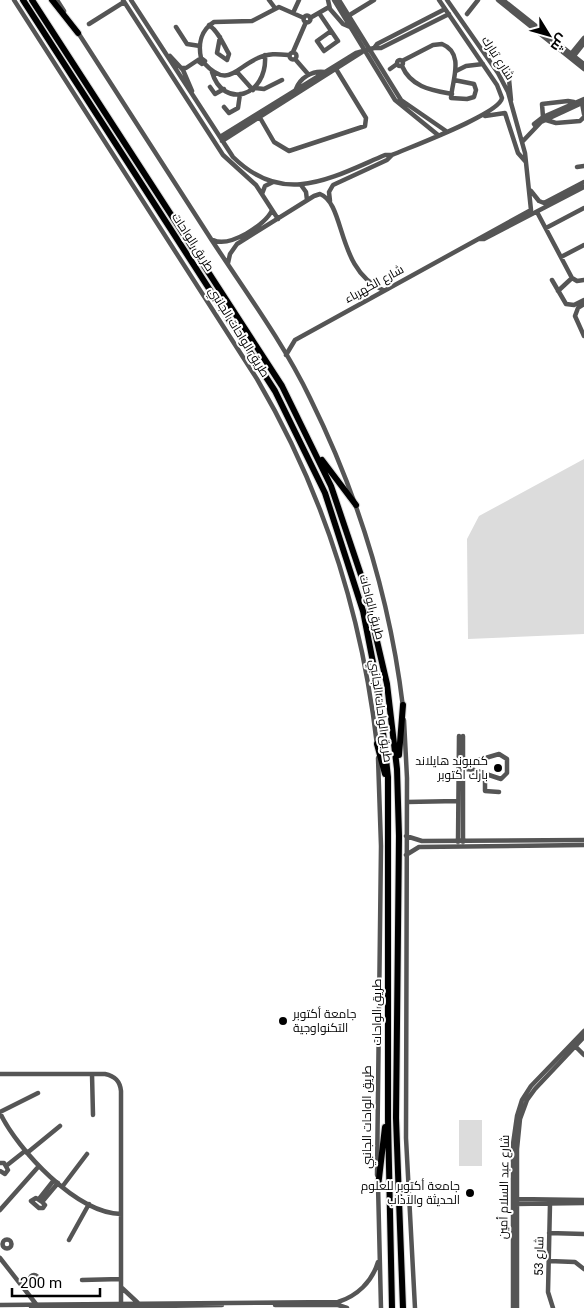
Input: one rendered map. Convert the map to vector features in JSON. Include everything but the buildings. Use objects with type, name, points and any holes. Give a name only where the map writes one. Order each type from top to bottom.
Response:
[{"type":"highway","name":"طريق الواحات","points":[[23,0],[257,362],[306,452],[325,493],[363,611],[378,688],[388,777],[388,1119],[392,1306]]},
{"type":"highway","name":"طريق الواحات","points":[[32,0],[282,386],[316,453],[347,530],[370,607],[387,684],[398,769],[397,1136],[403,1308]]},
{"type":"highway","points":[[52,0],[78,33]]},
{"type":"highway","points":[[316,453],[356,505]]},
{"type":"highway","points":[[398,769],[403,705]]},
{"type":"highway","points":[[377,744],[384,773],[388,777]]},
{"type":"highway","points":[[389,918],[393,920],[398,919]]},
{"type":"highway","points":[[389,932],[392,930],[398,932]]},
{"type":"highway","points":[[378,1187],[385,1129],[388,1119]]},
{"type":"street","name":"طريق الواحات الجانبي","points":[[14,0],[257,379],[294,448],[320,507],[347,588],[370,687],[377,744],[381,846],[376,1151],[381,1308]]},
{"type":"street","points":[[57,0],[286,355],[328,435],[356,505],[372,556],[388,621],[403,705],[407,802],[406,1138],[415,1308]]},
{"type":"street","points":[[131,0],[233,157],[248,170],[272,182],[301,185],[324,181],[385,154],[392,155]]},
{"type":"street","points":[[269,0],[275,8]]},
{"type":"street","points":[[293,13],[298,0]]},
{"type":"street","points":[[328,0],[330,8],[343,24],[350,27]]},
{"type":"street","points":[[334,0],[350,27],[369,49],[399,105],[438,135]]},
{"type":"street","points":[[339,0],[342,11],[348,16],[401,100],[446,131]]},
{"type":"street","points":[[348,16],[374,0]]},
{"type":"street","points":[[440,2],[447,0]]},
{"type":"street","name":"شارع تبارك","points":[[447,0],[502,80],[511,100],[522,141],[532,206]]},
{"type":"street","points":[[467,14],[478,0]]},
{"type":"street","points":[[498,0],[584,64]]},
{"type":"street","points":[[503,0],[572,56],[584,69]]},
{"type":"street","points":[[89,24],[124,1],[225,158],[262,194],[278,219]]},
{"type":"street","name":"شارع تبارك","points":[[440,2],[497,84],[502,98],[500,105],[482,116]]},
{"type":"street","points":[[200,62],[200,46],[203,34],[209,25],[219,21],[257,20],[275,8],[282,8],[309,22],[310,18],[330,8]]},
{"type":"street","points":[[401,35],[445,9]]},
{"type":"street","points":[[321,12],[338,41],[324,51],[317,41],[331,31]]},
{"type":"street","points":[[248,121],[369,49],[449,14]]},
{"type":"street","points":[[305,20],[290,59],[295,59],[306,75]]},
{"type":"street","points":[[141,27],[146,23]]},
{"type":"street","points":[[209,25],[220,37],[229,55],[227,60],[217,53],[220,37]]},
{"type":"street","points":[[176,27],[187,44],[200,46]]},
{"type":"street","points":[[464,36],[470,33]]},
{"type":"street","points":[[572,56],[584,38]]},
{"type":"street","points":[[572,56],[584,43]]},
{"type":"street","points":[[390,69],[438,44],[448,48],[456,63],[456,71],[454,80],[452,99],[467,100],[474,97],[476,90],[471,82],[454,80]]},
{"type":"street","points":[[221,139],[356,52],[369,49]]},
{"type":"street","points":[[164,52],[182,68],[194,97]]},
{"type":"street","points":[[200,62],[212,72],[224,75],[237,72],[255,59],[265,55],[291,54]]},
{"type":"street","points":[[254,89],[265,74],[265,55]]},
{"type":"street","points":[[469,66],[478,56]]},
{"type":"street","points":[[182,68],[200,62]]},
{"type":"street","points":[[186,75],[188,71],[200,62]]},
{"type":"street","points":[[456,63],[469,66]]},
{"type":"street","points":[[400,64],[408,77],[419,85],[452,94]]},
{"type":"street","points":[[456,71],[469,66],[483,64]]},
{"type":"street","points":[[258,116],[274,142],[289,151],[365,126],[366,118],[336,69]]},
{"type":"street","points":[[508,69],[511,100]]},
{"type":"street","points":[[296,90],[306,75],[318,71],[325,72]]},
{"type":"street","points":[[212,72],[217,84],[224,89],[240,94],[254,89],[264,89],[282,80]]},
{"type":"street","points":[[237,72],[254,89]]},
{"type":"street","points":[[217,84],[224,75]]},
{"type":"street","points":[[210,87],[215,94],[224,89]]},
{"type":"street","points":[[224,107],[230,112],[238,108],[240,94]]},
{"type":"street","points":[[545,118],[583,101]]},
{"type":"street","points":[[545,118],[542,104],[583,101]]},
{"type":"street","points":[[545,118],[556,123],[580,121],[584,115],[583,101]]},
{"type":"street","points":[[522,141],[535,125],[574,102]]},
{"type":"street","name":"شارع تبارك","points":[[482,116],[505,113],[518,153],[525,161]]},
{"type":"street","points":[[383,290],[366,279],[353,264],[330,202],[329,192],[333,185],[387,160],[392,155],[482,116]]},
{"type":"street","points":[[577,167],[584,166]]},
{"type":"street","points":[[245,176],[248,170]]},
{"type":"street","points":[[262,194],[265,186],[272,182]]},
{"type":"street","name":"شارع تبارك","points":[[530,189],[539,201],[546,202],[584,182]]},
{"type":"street","points":[[301,185],[306,192],[307,200]]},
{"type":"street","name":"شارع الكهرباء","points":[[479,239],[484,239],[584,187]]},
{"type":"street","points":[[228,265],[230,254],[235,246],[307,200],[320,194],[330,202]]},
{"type":"street","name":"شارع الكهرباء","points":[[286,355],[295,340],[529,211],[532,206]]},
{"type":"street","points":[[546,228],[584,208]]},
{"type":"street","points":[[212,240],[223,243],[233,240],[266,220],[272,210]]},
{"type":"street","points":[[537,212],[572,278],[577,281],[584,280]]},
{"type":"street","points":[[561,257],[584,245]]},
{"type":"street","points":[[558,291],[572,278]]},
{"type":"street","points":[[552,280],[562,301],[568,304],[576,304],[584,300]]},
{"type":"street","points":[[583,334],[575,316],[578,308],[584,304]]},
{"type":"street","points":[[460,843],[461,736]]},
{"type":"street","points":[[499,754],[506,757],[507,773],[504,778],[498,778],[461,766],[499,754]]},
{"type":"street","points":[[472,762],[472,770]]},
{"type":"street","points":[[460,843],[458,801],[461,766]]},
{"type":"street","points":[[485,774],[485,791],[499,792]]},
{"type":"street","points":[[407,802],[458,801]]},
{"type":"street","points":[[406,836],[417,841],[584,845]]},
{"type":"street","points":[[406,855],[418,847],[460,843],[584,840]]},
{"type":"street","name":"شارع عبد السلام أمين","points":[[515,1308],[514,1132],[522,1100],[531,1086],[584,1031]]},
{"type":"street","name":"شارع عبد السلام أمين","points":[[515,1202],[517,1140],[522,1113],[535,1089],[584,1037]]},
{"type":"street","points":[[575,1046],[584,1055]]},
{"type":"street","points":[[0,1074],[110,1075],[115,1077],[120,1086],[121,1303]]},
{"type":"street","points":[[92,1074],[93,1115]]},
{"type":"street","points":[[38,1093],[0,1114],[26,1152],[62,1187],[104,1211],[121,1214]]},
{"type":"street","points":[[6,1166],[60,1126]]},
{"type":"street","points":[[62,1187],[87,1154]]},
{"type":"street","points":[[0,1163],[6,1166]]},
{"type":"street","points":[[0,1171],[4,1174],[7,1172],[6,1166]]},
{"type":"street","points":[[0,1210],[39,1166]]},
{"type":"street","points":[[40,1201],[56,1182]]},
{"type":"street","points":[[515,1202],[550,1204],[560,1201]]},
{"type":"street","points":[[515,1202],[584,1201]]},
{"type":"street","points":[[69,1240],[89,1204]]},
{"type":"street","name":"شارع 53","points":[[550,1204],[548,1292],[553,1308]]},
{"type":"street","points":[[549,1233],[584,1234]]},
{"type":"street","points":[[0,1304],[34,1307],[338,1302],[352,1296],[364,1287],[375,1271],[379,1256]]},
{"type":"street","points":[[0,1258],[22,1286],[34,1307]]},
{"type":"street","points":[[549,1261],[575,1262],[584,1269]]},
{"type":"street","points":[[82,1280],[121,1279]]},
{"type":"street","points":[[22,1286],[30,1281]]},
{"type":"street","points":[[122,1288],[138,1303]]},
{"type":"street","points":[[26,1293],[26,1305]]},
{"type":"street","points":[[87,1306],[138,1303],[338,1305],[347,1308]]},
{"type":"shaded area","points":[[584,459],[584,634],[468,639],[467,539],[479,516]]},
{"type":"shaded area","points":[[459,1120],[482,1120],[482,1166],[459,1166]]},
{"type":"place","name":"كمبوند هايلاند بارك اكتوبر","points":[[498,768]]},
{"type":"place","name":"جامعة أكتوبر التكنواوجية","points":[[283,1021]]},
{"type":"place","name":"جامعة أكتوبر للعلوم الحديثة والآداب","points":[[470,1193]]}]
